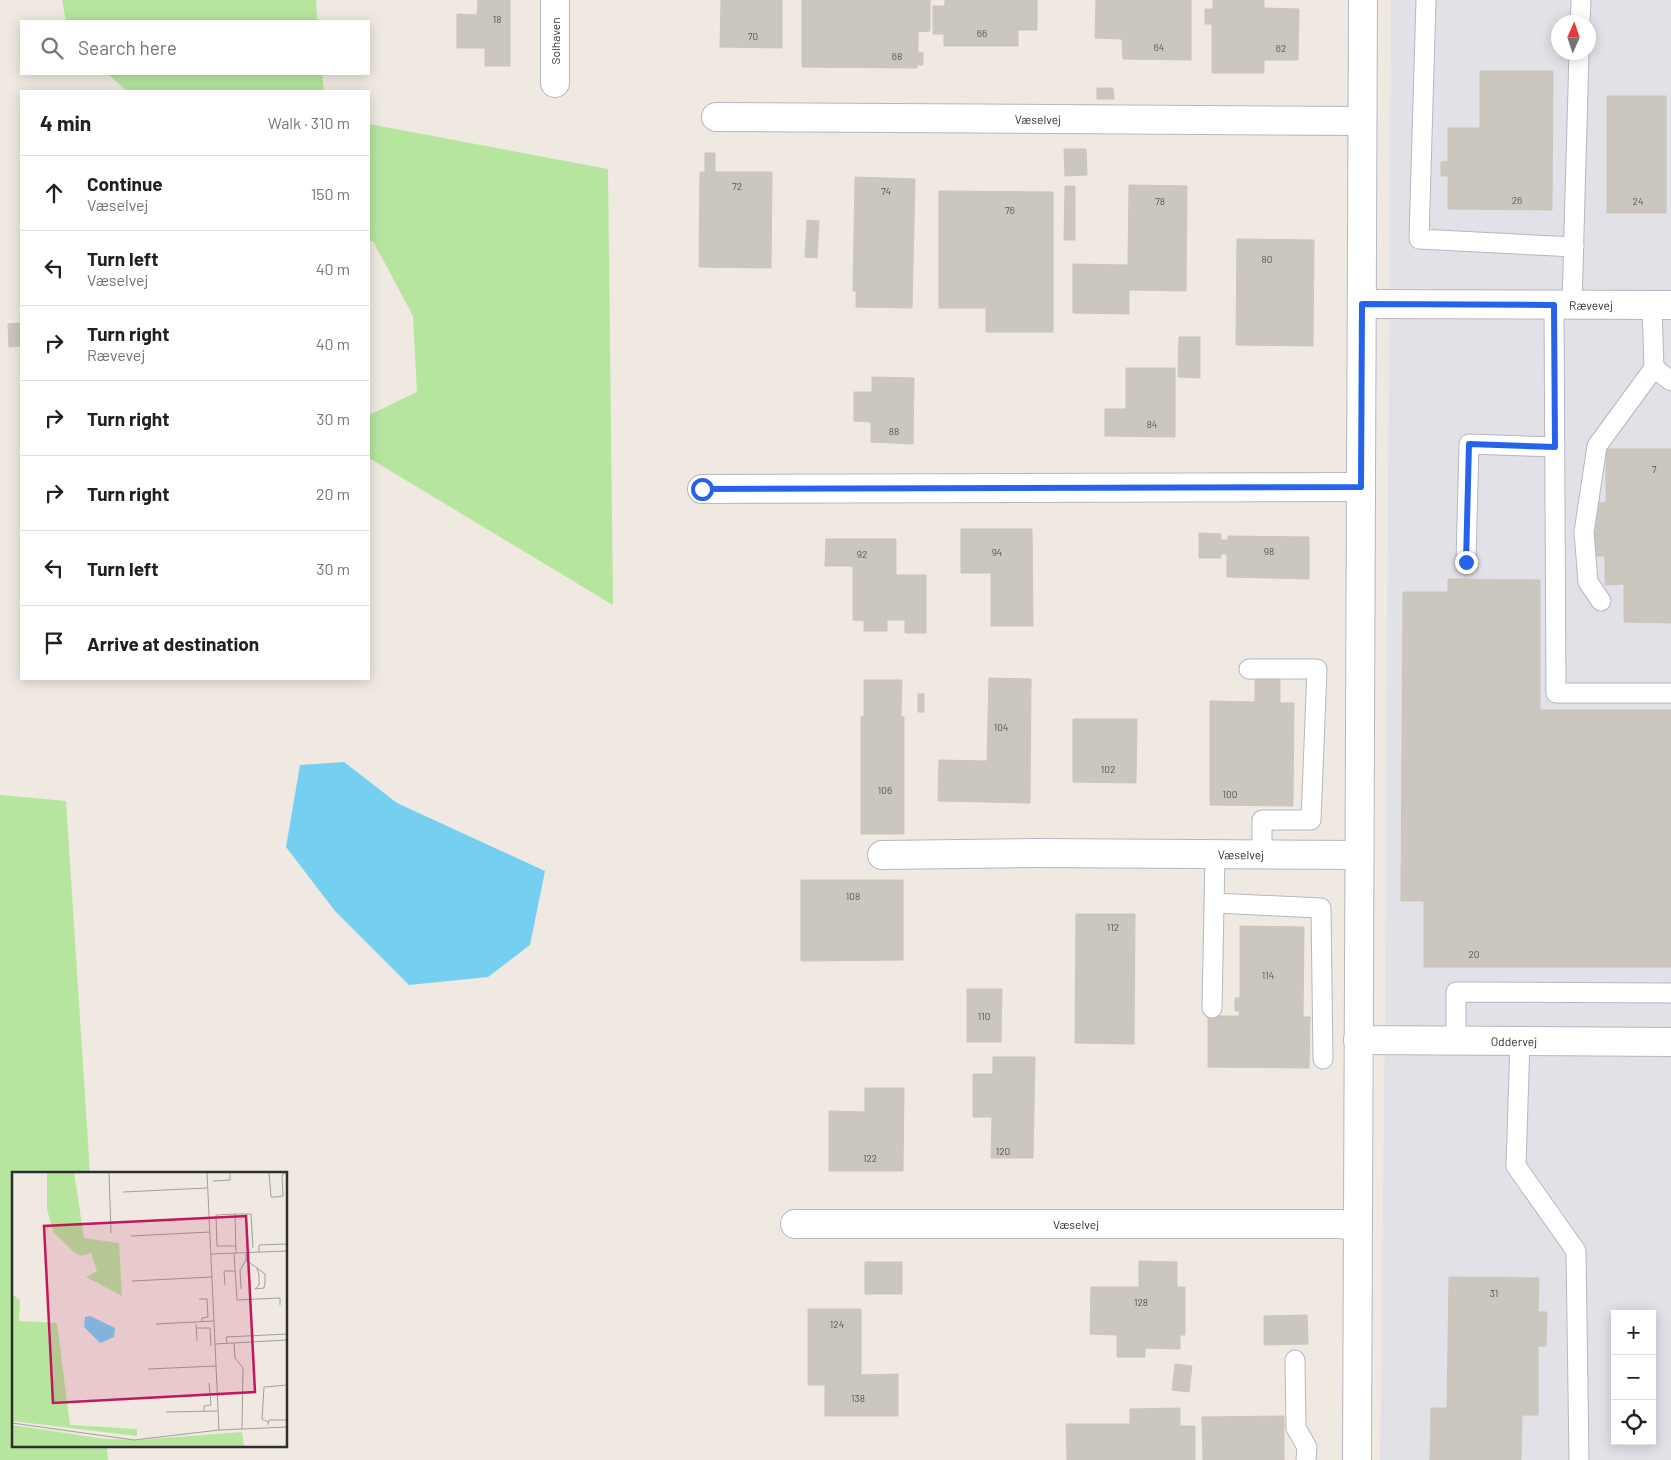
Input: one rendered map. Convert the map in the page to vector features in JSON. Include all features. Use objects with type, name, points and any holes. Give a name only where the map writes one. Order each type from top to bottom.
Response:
[{"type":"street","name":"Solhaven","points":[[554,83],[555,0]]},
{"type":"street","points":[[1356,1460],[1363,0]]},
{"type":"street","name":"Væselvej","points":[[716,116],[1362,121]]},
{"type":"street","name":"Rævevej","points":[[1362,304],[1662,305]]},
{"type":"street","points":[[702,489],[1361,487]]},
{"type":"street","name":"Væselvej","points":[[882,855],[1037,853],[1359,855]]},
{"type":"street","name":"Oddervej","points":[[1358,1040],[1671,1042]]},
{"type":"street","name":"Væselvej","points":[[795,1224],[1339,1224],[1357,1226]]},
{"type":"lane","points":[[1426,0],[1419,239],[1574,248]]},
{"type":"lane","points":[[1580,15],[1581,0]]},
{"type":"lane","points":[[1579,60],[1574,248],[1563,305],[1555,447],[1556,693],[1671,692]]},
{"type":"lane","points":[[1601,602],[1588,582],[1584,532],[1597,446],[1654,368],[1662,305]]},
{"type":"lane","points":[[1654,368],[1671,382]]},
{"type":"lane","points":[[1466,562],[1469,444],[1555,447]]},
{"type":"lane","points":[[1249,668],[1317,668],[1311,820],[1262,820],[1262,855]]},
{"type":"lane","points":[[1212,1008],[1215,854]]},
{"type":"lane","points":[[1214,903],[1321,908],[1323,1059]]},
{"type":"lane","points":[[1456,1041],[1456,992],[1671,993]]},
{"type":"lane","points":[[1520,1041],[1516,1166],[1576,1251],[1579,1460]]},
{"type":"lane","points":[[1295,1360],[1296,1428],[1307,1447],[1306,1460]]},
{"type":"shaded area","points":[[1391,0],[1671,0],[1671,1460],[1380,1460],[1385,1015]]},
{"type":"green space","points":[[62,0],[316,0],[317,20],[66,20]]},
{"type":"green space","points":[[109,75],[322,75],[324,90],[126,90]]},
{"type":"green space","points":[[370,124],[608,169],[613,605],[370,459],[370,415],[417,392],[413,316],[373,241],[370,242]]},
{"type":"green space","points":[[0,795],[66,801],[90,1172],[12,1172],[12,1448],[107,1448],[108,1460],[0,1460]]},
{"type":"water","points":[[344,762],[397,803],[545,871],[530,945],[488,977],[409,985],[335,911],[286,847],[300,765]]},
{"type":"building","points":[[478,0],[510,0],[510,66],[485,66],[485,48],[457,48],[457,14],[477,15]]},
{"type":"building","points":[[721,0],[782,0],[782,48],[720,47]]},
{"type":"building","points":[[802,0],[930,0],[930,31],[918,32],[918,52],[923,53],[923,65],[917,65],[917,68],[802,67]]},
{"type":"building","points":[[945,0],[1037,0],[1037,30],[1018,30],[1018,46],[944,46],[944,34],[933,34],[933,6],[945,6]]},
{"type":"building","points":[[1096,0],[1191,0],[1191,60],[1123,59],[1122,39],[1095,38]]},
{"type":"building","points":[[1213,0],[1264,0],[1264,8],[1299,9],[1298,60],[1264,60],[1264,73],[1212,73],[1212,24],[1205,24],[1205,9],[1213,9]]},
{"type":"building","points":[[1480,71],[1553,71],[1552,210],[1448,209],[1448,176],[1441,176],[1441,162],[1448,161],[1448,128],[1480,128]]},
{"type":"building","points":[[1097,88],[1113,88],[1114,99],[1097,99]]},
{"type":"building","points":[[1607,96],[1666,96],[1666,213],[1607,213]]},
{"type":"building","points":[[1064,149],[1086,149],[1087,175],[1065,176]]},
{"type":"building","points":[[705,153],[715,153],[715,172],[772,172],[771,268],[699,267],[700,172],[705,172]]},
{"type":"building","points":[[855,177],[915,179],[912,308],[856,307],[856,291],[853,291]]},
{"type":"building","points":[[1129,185],[1187,186],[1186,291],[1129,290],[1129,314],[1073,313],[1073,264],[1128,265]]},
{"type":"building","points":[[1065,186],[1075,186],[1075,240],[1064,240]]},
{"type":"building","points":[[939,191],[1053,192],[1053,332],[986,332],[986,308],[939,308]]},
{"type":"building","points":[[807,220],[819,221],[817,258],[805,257]]},
{"type":"building","points":[[1237,239],[1314,240],[1313,346],[1236,345]]},
{"type":"building","points":[[20,323],[20,346],[9,347],[8,324]]},
{"type":"building","points":[[1179,337],[1200,337],[1200,378],[1178,377]]},
{"type":"building","points":[[1126,368],[1175,368],[1175,437],[1105,436],[1105,409],[1126,409]]},
{"type":"building","points":[[872,377],[914,378],[913,444],[871,442],[871,422],[854,421],[854,392],[872,392]]},
{"type":"building","points":[[1606,449],[1671,449],[1671,623],[1624,622],[1624,584],[1605,585],[1605,556],[1593,556],[1593,502],[1606,503]]},
{"type":"building","points":[[961,529],[1032,529],[1033,626],[991,626],[991,573],[961,573]]},
{"type":"building","points":[[1199,533],[1221,534],[1221,540],[1228,540],[1228,536],[1309,537],[1309,579],[1227,577],[1227,554],[1221,554],[1221,558],[1199,558]]},
{"type":"building","points":[[826,539],[896,539],[896,575],[926,575],[926,633],[905,633],[905,620],[887,620],[887,631],[864,631],[864,621],[853,620],[853,566],[825,566]]},
{"type":"building","points":[[1448,579],[1540,580],[1540,710],[1671,710],[1671,967],[1424,967],[1424,901],[1401,901],[1403,592],[1448,592]]},
{"type":"building","points":[[989,678],[1031,679],[1030,803],[938,801],[939,760],[987,761]]},
{"type":"building","points":[[1255,679],[1280,679],[1280,703],[1294,703],[1293,806],[1210,805],[1210,701],[1255,702]]},
{"type":"building","points":[[864,680],[902,680],[901,717],[904,717],[904,834],[861,834],[861,716],[864,717]]},
{"type":"building","points":[[918,694],[924,694],[924,712],[918,712]]},
{"type":"building","points":[[1073,719],[1137,719],[1136,783],[1073,782]]},
{"type":"building","points":[[801,880],[903,880],[903,960],[801,961]]},
{"type":"building","points":[[1076,914],[1135,914],[1134,1044],[1075,1043]]},
{"type":"building","points":[[1240,926],[1304,927],[1303,1017],[1310,1017],[1309,1068],[1208,1067],[1208,1016],[1239,1016],[1240,1011],[1235,1011],[1235,998],[1240,998]]},
{"type":"building","points":[[967,989],[1002,989],[1001,1042],[967,1042]]},
{"type":"building","points":[[993,1057],[1035,1057],[1033,1158],[991,1158],[992,1117],[973,1117],[973,1074],[993,1074]]},
{"type":"building","points":[[865,1088],[904,1088],[903,1171],[829,1171],[829,1111],[865,1112]]},
{"type":"building","points":[[1139,1261],[1177,1262],[1177,1287],[1185,1287],[1185,1335],[1180,1335],[1180,1349],[1145,1348],[1145,1357],[1117,1357],[1117,1335],[1090,1334],[1091,1287],[1139,1287]]},
{"type":"building","points":[[865,1262],[902,1262],[902,1294],[865,1294]]},
{"type":"building","points":[[1449,1277],[1539,1278],[1538,1312],[1547,1312],[1546,1346],[1538,1346],[1538,1415],[1522,1415],[1521,1460],[1430,1460],[1431,1408],[1447,1408]]},
{"type":"building","points":[[808,1309],[861,1309],[861,1375],[898,1374],[898,1416],[825,1416],[825,1385],[808,1385]]},
{"type":"building","points":[[1307,1315],[1308,1344],[1264,1345],[1264,1316]]},
{"type":"building","points":[[1175,1364],[1192,1366],[1189,1392],[1172,1390]]},
{"type":"building","points":[[1180,1408],[1180,1426],[1195,1426],[1195,1460],[1067,1460],[1066,1424],[1130,1424],[1130,1409]]},
{"type":"building","points":[[1284,1416],[1284,1460],[1203,1460],[1202,1417]]},
{"type":"route","points":[[702,489],[1361,487],[1362,304],[1554,305],[1555,447],[1469,444],[1466,562]]}]
